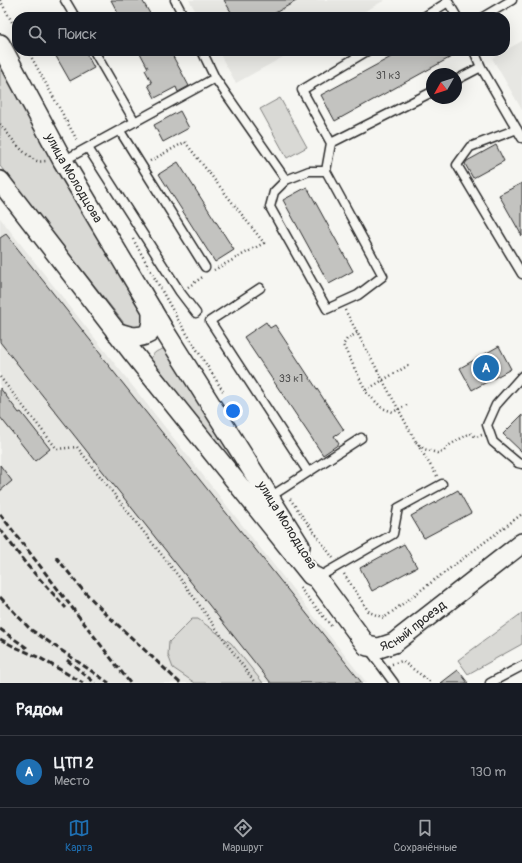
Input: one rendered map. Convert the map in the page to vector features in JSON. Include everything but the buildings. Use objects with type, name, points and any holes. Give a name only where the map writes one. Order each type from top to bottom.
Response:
[{"type":"street","name":"улица Молодцова","points":[[0,44],[63,161],[152,310],[175,347],[276,493],[317,572],[317,578],[311,575],[116,332],[0,180]]},
{"type":"street","points":[[116,332],[131,337],[143,337],[149,333],[152,323],[152,310]]},
{"type":"street","points":[[147,370],[146,358],[150,348],[156,344],[165,344],[175,347]]},
{"type":"street","name":"Ясный проезд","points":[[317,578],[367,646],[379,648],[394,643],[522,543]]},
{"type":"lane","points":[[65,0],[72,12]]},
{"type":"lane","points":[[175,0],[181,12]]},
{"type":"lane","points":[[492,12],[512,0]]},
{"type":"lane","points":[[431,12],[447,1],[454,12]]},
{"type":"lane","points":[[97,56],[135,122]]},
{"type":"lane","points":[[204,56],[215,78],[286,180]]},
{"type":"lane","points":[[326,171],[309,171],[286,180],[274,192],[270,207],[327,309],[358,295],[384,276],[326,171],[331,143],[302,90],[359,56]]},
{"type":"lane","points":[[477,56],[522,138]]},
{"type":"lane","points":[[462,77],[482,66]]},
{"type":"lane","points":[[63,161],[215,78]]},
{"type":"lane","points":[[331,143],[426,95]]},
{"type":"lane","points":[[517,129],[470,147],[457,164],[522,274]]},
{"type":"lane","points":[[120,131],[205,267]]},
{"type":"lane","points":[[85,149],[180,292],[196,313]]},
{"type":"lane","points":[[260,288],[210,321],[308,472]]},
{"type":"lane","points":[[522,376],[496,405],[487,425],[493,442],[518,463],[522,464]]},
{"type":"lane","points":[[276,493],[361,438]]},
{"type":"lane","points":[[317,578],[393,534],[398,508],[442,484]]},
{"type":"lane","points":[[367,646],[394,683]]},
{"type":"lane","points":[[490,683],[522,666]]},
{"type":"path","points":[[0,0],[12,22]]},
{"type":"path","points":[[31,56],[85,149]]},
{"type":"path","points":[[0,124],[10,137],[27,154],[38,161],[63,161]]},
{"type":"path","points":[[140,165],[185,142],[264,243],[209,273],[180,292]]},
{"type":"path","points":[[132,237],[177,318],[226,397]]},
{"type":"path","points":[[341,303],[416,442],[442,484]]},
{"type":"path","points":[[357,333],[347,339],[343,345],[366,390],[382,408],[393,412],[407,405]]},
{"type":"path","points":[[366,390],[409,365]]},
{"type":"path","points":[[0,377],[56,449],[78,447],[183,582],[255,683]]},
{"type":"path","points":[[416,442],[424,449],[437,453],[443,452],[448,446],[470,433],[476,437],[490,434]]},
{"type":"path","points":[[276,493],[338,566],[369,612],[384,618],[522,514]]},
{"type":"path","points":[[382,667],[402,661],[432,683]]},
{"type":"shaded area","points":[[189,0],[385,0],[364,12],[196,12]]},
{"type":"shaded area","points":[[522,41],[522,110],[492,58],[496,56],[510,56],[510,48]]},
{"type":"shaded area","points":[[221,56],[285,56],[236,83]]},
{"type":"shaded area","points":[[0,60],[149,311],[146,327],[128,328],[0,166]]},
{"type":"shaded area","points":[[280,98],[307,147],[287,158],[260,109]]},
{"type":"shaded area","points":[[0,218],[362,677],[367,683],[0,683]]},
{"type":"shaded area","points":[[167,348],[279,527],[150,360],[156,352]]},
{"type":"shaded area","points":[[522,613],[522,644],[468,674],[458,660]]},
{"type":"shaded area","points":[[192,619],[198,619],[231,643],[263,683],[195,683],[173,668],[168,655],[169,642]]},
{"type":"railway","points":[[0,514],[130,683]]},
{"type":"railway","points":[[0,529],[26,564],[66,608]]},
{"type":"railway","points":[[56,557],[81,588],[105,613],[180,683]]},
{"type":"railway","points":[[0,597],[30,629],[109,683]]},
{"type":"railway","points":[[0,629],[27,648]]},
{"type":"railway","points":[[0,639],[40,658],[83,683]]},
{"type":"railway","points":[[67,660],[95,683]]},
{"type":"place","name":"ЦТП 2","points":[[486,368]]}]
